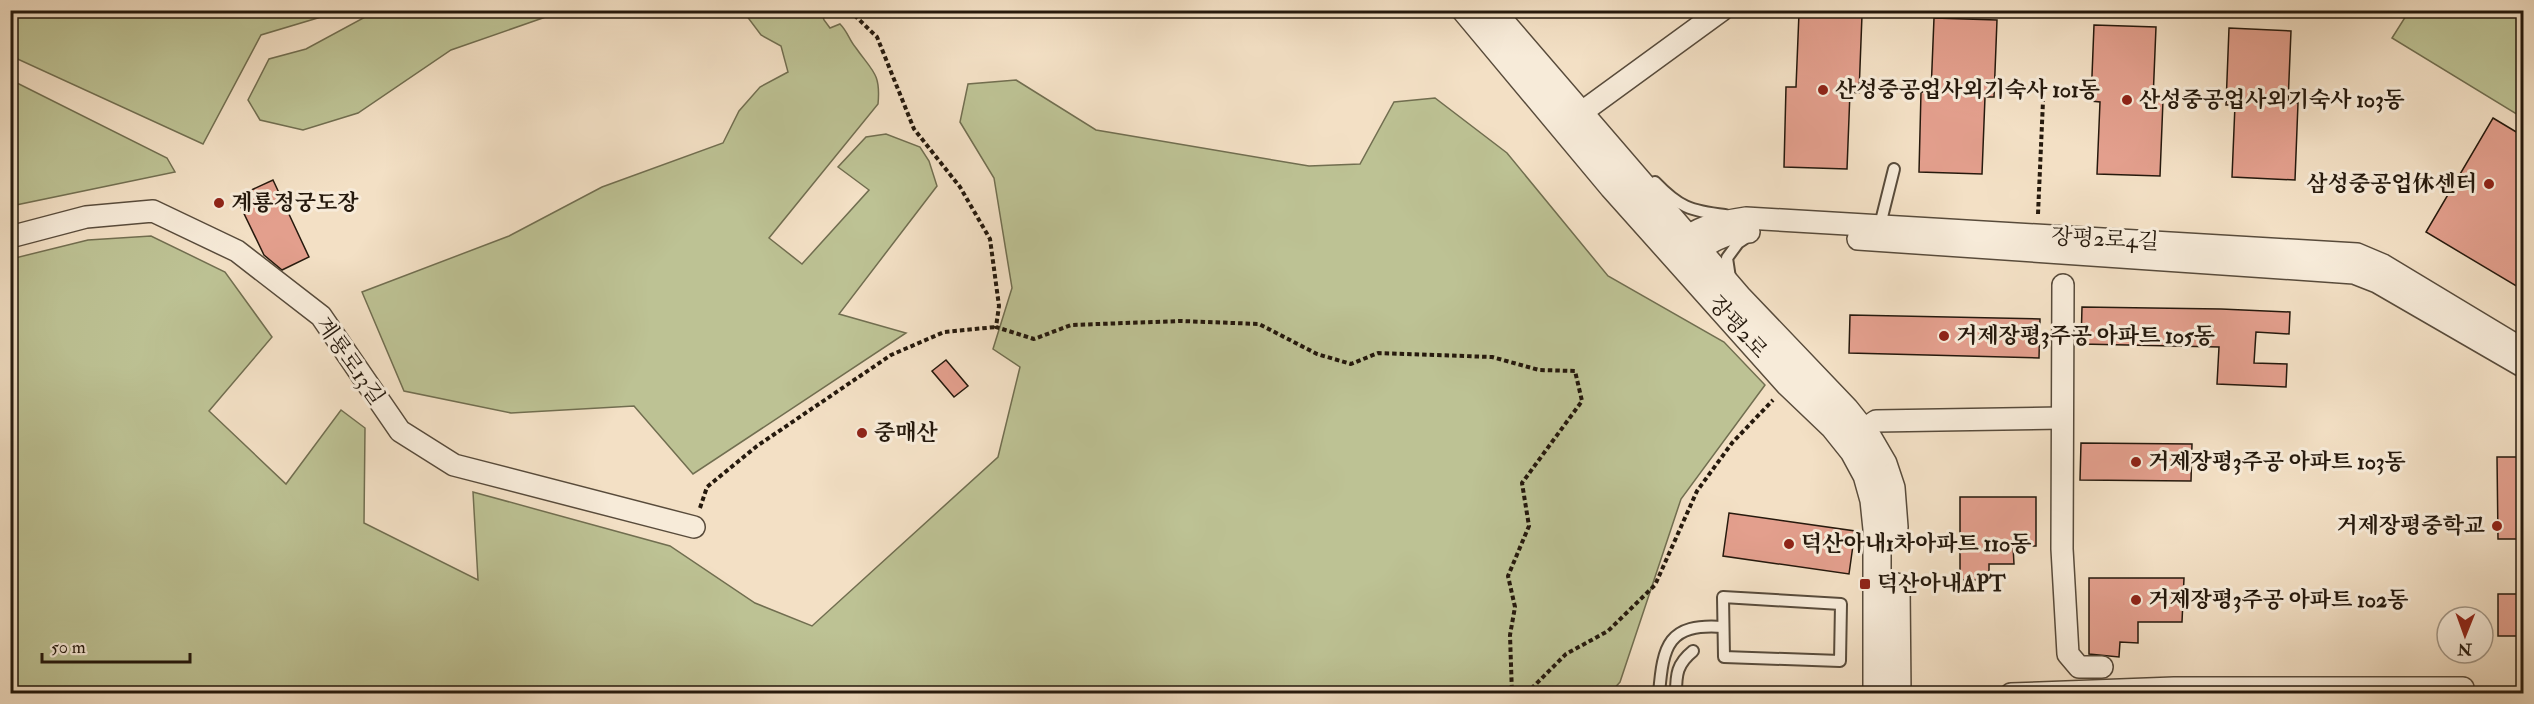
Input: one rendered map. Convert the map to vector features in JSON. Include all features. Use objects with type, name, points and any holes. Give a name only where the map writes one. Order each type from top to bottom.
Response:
[{"type":"street","name":"장평2로","points":[[1466,10],[1571,120],[1683,250],[1789,383],[1854,436],[1883,464],[1891,488],[1894,514],[1897,693]]},
{"type":"street","name":"장평2로","points":[[1490,10],[1571,120],[1622,164],[1683,250],[1738,298],[1845,410],[1868,475],[1874,500],[1877,530],[1877,693]]},
{"type":"street","points":[[1571,120],[1722,10]]},
{"type":"street","name":"계룡로13길","points":[[10,237],[86,217],[153,211],[237,251],[321,316],[400,431],[454,465],[694,526]]},
{"type":"street","name":"장평2로4길","points":[[1683,250],[1752,225],[1878,233],[2357,254],[2383,265],[2523,350]]},
{"type":"street","name":"장평2로4길","points":[[1878,233],[2354,273],[2377,282],[2523,367]]},
{"type":"street","points":[[2063,285],[2062,549],[2068,654],[2079,667],[2102,667]]},
{"type":"street","points":[[1854,436],[1876,421],[2062,418]]},
{"type":"street","points":[[2011,693],[2463,688],[2463,693]]},
{"type":"lane","points":[[1622,164],[1640,167],[1675,202],[1686,208],[1752,225],[1727,258],[1728,272],[1738,298]]},
{"type":"lane","points":[[1878,233],[1894,168]]},
{"type":"lane","points":[[1724,597],[1841,604],[1840,661],[1724,657],[1723,627],[1724,597]]},
{"type":"lane","points":[[1659,693],[1666,648],[1684,630],[1704,626],[1723,627]]},
{"type":"lane","points":[[1677,693],[1676,671],[1683,659],[1693,651]]},
{"type":"path","points":[[849,10],[877,37],[914,129],[960,188],[990,239],[999,306],[996,327]]},
{"type":"path","points":[[2038,213],[2043,101]]},
{"type":"path","points":[[694,526],[707,487],[758,446],[891,354],[944,332],[996,327],[1034,339],[1071,325],[1181,321],[1259,324],[1317,354],[1351,364],[1378,353],[1492,357],[1539,370],[1575,371],[1582,401],[1522,483],[1529,526],[1508,576],[1515,607],[1510,635],[1512,693]]},
{"type":"path","points":[[1526,693],[1566,654],[1608,631],[1655,585],[1697,491],[1732,443],[1789,383]]},
{"type":"path","points":[[10,689],[15,693]]},
{"type":"green space","points":[[11,10],[330,11],[321,17],[261,35],[203,144],[11,56]]},
{"type":"green space","points":[[372,10],[563,11],[451,50],[358,113],[303,130],[260,120],[248,100],[269,59],[306,49],[369,15]]},
{"type":"green space","points":[[743,11],[821,11],[830,28],[840,24],[843,27],[871,68],[878,85],[878,104],[769,238],[802,264],[869,190],[838,167],[866,137],[886,134],[920,147],[929,161],[937,186],[839,314],[906,333],[693,474],[634,406],[511,413],[404,391],[362,292],[509,236],[602,187],[723,143],[739,111],[760,87],[788,72],[781,46],[761,35]]},
{"type":"green space","points":[[2409,11],[2523,11],[2523,118],[2392,38]]},
{"type":"green space","points":[[11,80],[167,158],[175,172],[11,206]]},
{"type":"green space","points":[[1016,80],[1096,130],[1309,166],[1360,164],[1394,102],[1435,98],[1507,153],[1608,276],[1724,342],[1765,385],[1681,499],[1620,682],[1610,693],[11,693],[11,259],[88,240],[151,236],[225,272],[272,337],[209,411],[286,484],[341,410],[365,428],[364,523],[478,580],[473,492],[670,546],[755,603],[812,626],[998,457],[1020,367],[993,349],[1012,288],[994,178],[960,122],[968,84]]},
{"type":"building","name":"산성중공업사외기숙사 101동","points":[[1799,13],[1862,15],[1859,93],[1850,92],[1847,169],[1784,167],[1786,87],[1796,87]]},
{"type":"building","points":[[1934,18],[1997,20],[1994,97],[1985,97],[1982,174],[1919,172],[1921,92],[1931,92]]},
{"type":"building","name":"산성중공업사외기숙사 103동","points":[[2094,25],[2156,27],[2153,100],[2163,100],[2160,176],[2097,174],[2100,102],[2091,101]]},
{"type":"building","points":[[2229,28],[2291,31],[2288,103],[2298,103],[2295,180],[2232,177],[2235,105],[2226,105]]},
{"type":"building","name":"삼성중공업休센터","points":[[2493,118],[2523,136],[2523,290],[2426,232]]},
{"type":"building","points":[[273,180],[309,257],[282,270],[264,255],[236,197]]},
{"type":"building","points":[[2082,307],[2290,312],[2289,334],[2256,332],[2254,363],[2287,364],[2286,387],[2217,384],[2219,347],[2081,344]]},
{"type":"building","name":"거제장평3주공 아파트 105동","points":[[1850,315],[2040,319],[2039,358],[1849,353]]},
{"type":"building","points":[[946,360],[968,386],[954,397],[932,371]]},
{"type":"building","name":"거제장평3주공 아파트 103동","points":[[2081,443],[2192,444],[2191,481],[2080,480]]},
{"type":"building","points":[[2497,457],[2523,457],[2523,539],[2498,539]]},
{"type":"building","points":[[1960,497],[2036,497],[2036,546],[2013,546],[2014,564],[1989,564],[1989,580],[1960,580]]},
{"type":"building","name":"덕산아내1차아파트 110동","points":[[1729,513],[1855,531],[1849,574],[1723,556]]},
{"type":"building","name":"거제장평3주공 아파트 102동","points":[[2089,578],[2184,578],[2182,622],[2138,622],[2138,643],[2120,642],[2119,657],[2089,654]]},
{"type":"building","points":[[2498,594],[2523,594],[2523,636],[2498,636]]},
{"type":"place","name":"산성중공업사외기숙사 101동","points":[[1823,90]]},
{"type":"place","name":"산성중공업사외기숙사 103동","points":[[2127,100]]},
{"type":"place","name":"삼성중공업休센터","points":[[2489,184]]},
{"type":"place","name":"계룡정궁도장","points":[[219,203]]},
{"type":"place","name":"거제장평3주공 아파트 105동","points":[[1944,336]]},
{"type":"place","name":"중매산","points":[[862,433]]},
{"type":"place","name":"거제장평3주공 아파트 103동","points":[[2136,462]]},
{"type":"place","name":"거제장평중학교","points":[[2497,526]]},
{"type":"place","name":"덕산아내1차아파트 110동","points":[[1789,544]]},
{"type":"place","name":"덕산아내APT","points":[[1865,584]]},
{"type":"place","name":"거제장평3주공 아파트 102동","points":[[2136,600]]}]
